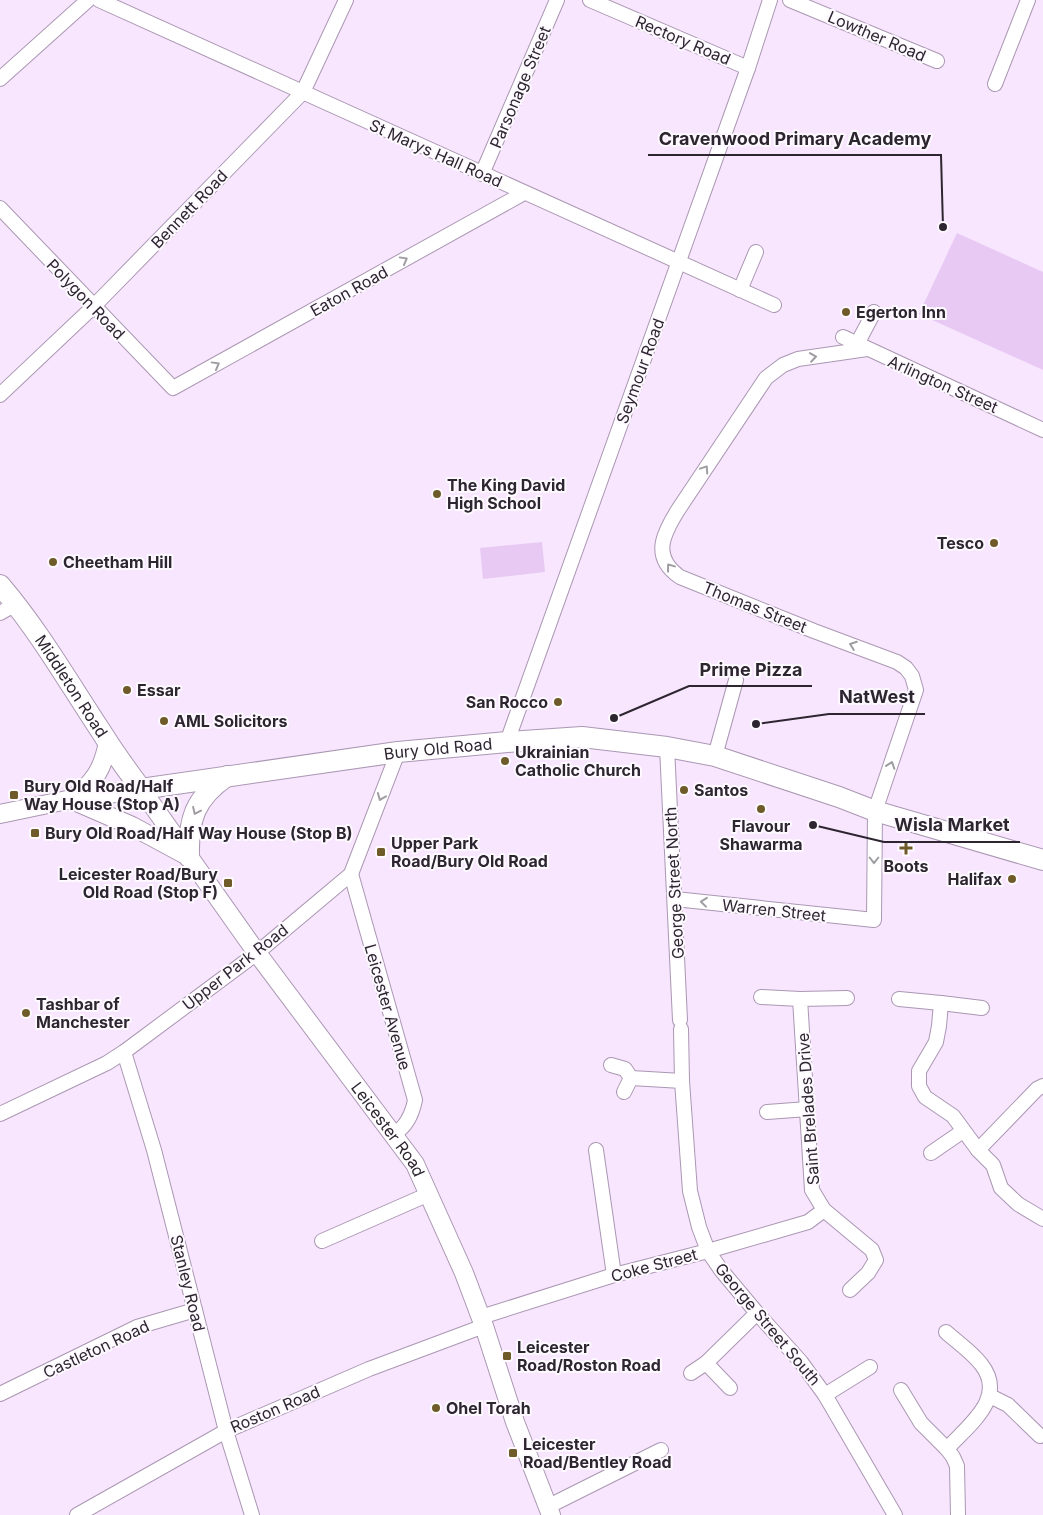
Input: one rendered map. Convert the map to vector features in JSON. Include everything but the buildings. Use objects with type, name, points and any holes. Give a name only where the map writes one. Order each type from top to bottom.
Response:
[{"type":"highway","name":"Middleton Road","points":[[0,585],[8,608],[61,668],[108,742],[141,789]]},
{"type":"highway","name":"Bury Old Road","points":[[141,789],[398,752],[582,737],[668,747],[715,756],[839,797],[875,811],[1043,860]]},
{"type":"highway","points":[[189,857],[188,835],[195,811],[202,798],[213,786],[227,776]]},
{"type":"main road","points":[[108,742],[100,771],[85,790],[72,800],[132,826],[189,857]]},
{"type":"main road","name":"Bury Old Road","points":[[0,814],[141,789]]},
{"type":"main road","name":"Leicester Road","points":[[141,789],[257,953],[415,1164],[464,1273],[515,1422],[549,1511]]},
{"type":"street","points":[[0,79],[88,0]]},
{"type":"street","name":"St Marys Hall Road","points":[[99,0],[774,305]]},
{"type":"street","name":"Bennett Road","points":[[0,395],[93,307],[303,92],[346,0]]},
{"type":"street","name":"Parsonage Street","points":[[482,174],[557,0]]},
{"type":"street","name":"Rectory Road","points":[[590,0],[748,68]]},
{"type":"street","name":"Seymour Road","points":[[507,742],[748,68],[770,0]]},
{"type":"street","name":"Lowther Road","points":[[790,0],[937,61]]},
{"type":"street","points":[[995,84],[1028,0]]},
{"type":"street","name":"Eaton Road","points":[[173,388],[524,193]]},
{"type":"street","name":"Polygon Road","points":[[0,208],[93,307],[173,388]]},
{"type":"street","points":[[740,290],[756,252]]},
{"type":"street","points":[[862,347],[874,312]]},
{"type":"street","name":"Arlington Street","points":[[843,337],[1043,430]]},
{"type":"street","name":"Thomas Street","points":[[862,347],[798,359],[783,365],[766,378],[678,510],[666,530],[662,550],[666,563],[680,577],[814,631],[884,656],[906,668],[912,676],[916,690],[875,811],[874,920]]},
{"type":"street","points":[[715,756],[736,680]]},
{"type":"street","name":"George Street North","points":[[668,747],[681,1024]]},
{"type":"street","name":"Upper Park Road","points":[[0,1114],[107,1063],[124,1052],[257,953],[351,874],[398,752]]},
{"type":"street","name":"Leicester Avenue","points":[[351,874],[414,1100],[413,1109],[404,1128],[394,1134]]},
{"type":"street","name":"Warren Street","points":[[675,899],[874,920]]},
{"type":"street","points":[[761,997],[800,1000],[847,998]]},
{"type":"street","points":[[899,999],[982,1008]]},
{"type":"street","name":"Saint Brelades Drive","points":[[800,1000],[812,1190],[824,1210],[872,1250],[876,1260],[868,1273],[850,1290]]},
{"type":"street","points":[[941,1003],[940,1026],[936,1042],[919,1071],[919,1086],[925,1097],[953,1116],[978,1150],[993,1164],[1001,1188],[1018,1204],[1043,1219]]},
{"type":"street","name":"George Street South","points":[[681,1024],[682,1081],[690,1191],[699,1227],[708,1251],[721,1270],[801,1362],[826,1395],[895,1515]]},
{"type":"street","name":"Stanley Road","points":[[124,1052],[154,1150],[226,1430],[252,1515]]},
{"type":"street","points":[[610,1065],[625,1069],[631,1078]]},
{"type":"street","points":[[631,1078],[682,1081]]},
{"type":"street","points":[[624,1092],[631,1078]]},
{"type":"street","points":[[978,1150],[1043,1086]]},
{"type":"street","points":[[767,1112],[808,1109]]},
{"type":"street","points":[[931,1153],[963,1131]]},
{"type":"street","points":[[596,1150],[614,1275]]},
{"type":"street","points":[[322,1241],[430,1194]]},
{"type":"street","name":"Coke Street","points":[[482,1321],[614,1275],[708,1251],[808,1222],[824,1210]]},
{"type":"street","name":"Castleton Road","points":[[0,1394],[137,1327],[195,1310]]},
{"type":"street","points":[[691,1372],[706,1363],[757,1313]]},
{"type":"street","name":"Roston Road","points":[[78,1515],[226,1430],[482,1321]]},
{"type":"street","points":[[946,1332],[980,1363],[989,1381],[990,1396],[984,1410],[947,1448]]},
{"type":"street","points":[[706,1363],[730,1388]]},
{"type":"street","points":[[826,1395],[870,1367]]},
{"type":"street","points":[[901,1390],[921,1423],[947,1448],[953,1457],[957,1466],[958,1515]]},
{"type":"street","points":[[990,1396],[1008,1404],[1040,1436]]},
{"type":"street","points":[[549,1511],[661,1450]]},
{"type":"shaded area","points":[[957,233],[1043,272],[1043,370],[919,314]]},
{"type":"shaded area","points":[[542,542],[545,572],[483,579],[480,548]]},
{"type":"place","name":"Cravenwood Primary Academy","points":[[943,227]]},
{"type":"place","name":"Egerton Inn","points":[[846,312]]},
{"type":"place","name":"The King David High School","points":[[437,494]]},
{"type":"place","name":"Tesco","points":[[994,543]]},
{"type":"place","name":"Cheetham Hill","points":[[53,562]]},
{"type":"place","name":"Essar","points":[[127,690]]},
{"type":"place","name":"San Rocco","points":[[558,702]]},
{"type":"place","name":"Prime Pizza","points":[[614,718]]},
{"type":"place","name":"AML Solicitors","points":[[164,721]]},
{"type":"place","name":"NatWest","points":[[756,724]]},
{"type":"place","name":"Ukrainian Catholic Church","points":[[505,761]]},
{"type":"place","name":"Santos","points":[[684,790]]},
{"type":"place","name":"Bury Old Road/Half Way House (Stop A)","points":[[14,795]]},
{"type":"place","name":"Flavour Shawarma","points":[[761,809]]},
{"type":"place","name":"Wisla Market","points":[[813,825]]},
{"type":"place","name":"Bury Old Road/Half Way House (Stop B)","points":[[35,833]]},
{"type":"place","name":"Boots","points":[[906,848]]},
{"type":"place","name":"Upper Park Road/Bury Old Road","points":[[381,852]]},
{"type":"place","name":"Halifax","points":[[1012,879]]},
{"type":"place","name":"Leicester Road/Bury Old Road (Stop F)","points":[[228,883]]},
{"type":"place","name":"Tashbar of Manchester","points":[[26,1013]]},
{"type":"place","name":"Leicester Road/Roston Road","points":[[507,1356]]},
{"type":"place","name":"Ohel Torah","points":[[436,1408]]},
{"type":"place","name":"Leicester Road/Bentley Road","points":[[513,1453]]}]
